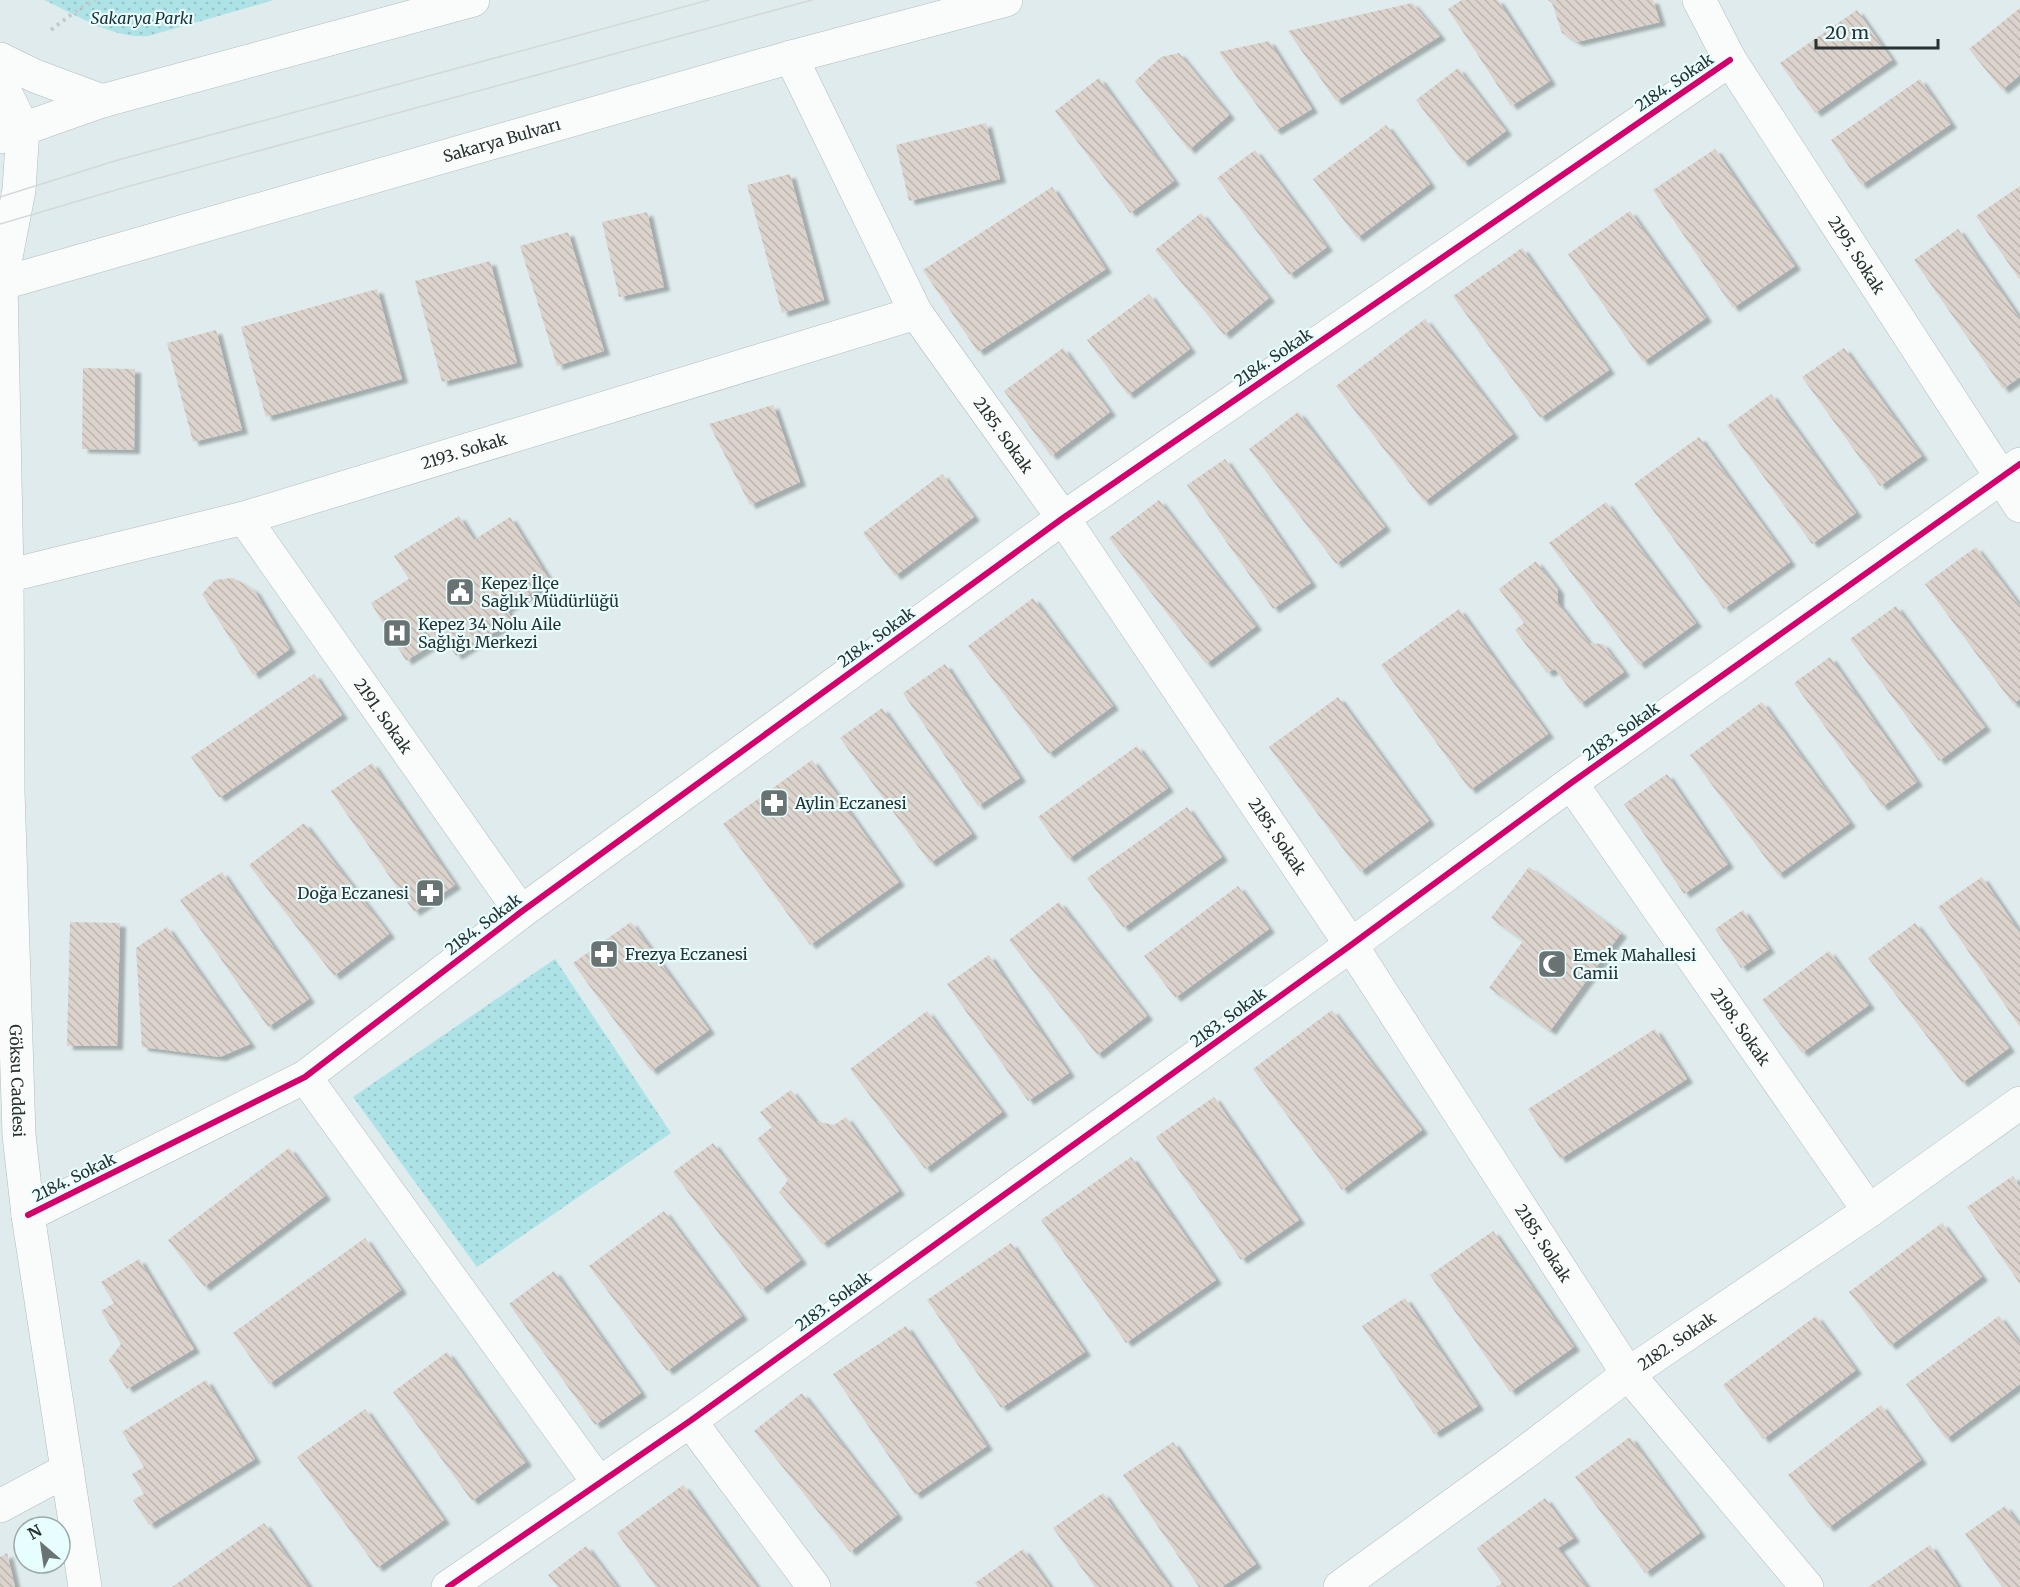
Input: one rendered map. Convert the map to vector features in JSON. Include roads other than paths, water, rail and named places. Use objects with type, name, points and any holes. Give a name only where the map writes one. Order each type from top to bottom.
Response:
[{"type":"street","points":[[0,82],[12,133],[102,101],[473,0]]},
{"type":"street","name":"Sakarya Bulvarı","points":[[0,283],[791,57],[1006,0]]},
{"type":"street","name":"2195. Sokak","points":[[1699,0],[1730,60],[2011,470],[2020,506]]},
{"type":"street","name":"2185. Sokak","points":[[791,57],[916,313],[1063,518],[1351,945],[1628,1374],[1807,1587]]},
{"type":"street","points":[[0,59],[35,76],[102,101]]},
{"type":"street","name":"2184. Sokak","points":[[28,1215],[305,1077],[521,912],[1063,518],[1730,60]]},
{"type":"street","name":"Göksu Caddesi","points":[[12,133],[19,190],[0,283],[7,576],[4,793],[9,1140],[28,1215],[85,1587]]},
{"type":"street","name":"2193. Sokak","points":[[7,576],[244,518],[916,313]]},
{"type":"street","name":"2183. Sokak","points":[[448,1587],[690,1421],[1351,945],[1571,783],[2011,470]]},
{"type":"street","name":"2191. Sokak","points":[[244,518],[521,912]]},
{"type":"street","name":"2198. Sokak","points":[[1571,783],[1869,1211]]},
{"type":"street","points":[[305,1077],[598,1482]]},
{"type":"street","name":"2182. Sokak","points":[[1340,1587],[1519,1457],[1628,1374],[1869,1211],[2020,1103]]},
{"type":"street","points":[[690,1421],[814,1587]]},
{"type":"street","points":[[0,1506],[67,1470]]},
{"type":"tram line","points":[[0,197],[118,160],[709,0]]},
{"type":"tram line","points":[[0,224],[126,187],[812,0]]},
{"type":"place","name":"Kepez İlçe Sağlık Müdürlüğü","points":[[460,592]]},
{"type":"place","name":"Kepez 34 Nolu Aile Sağlığı Merkezi","points":[[397,633]]},
{"type":"place","name":"Aylin Eczanesi","points":[[774,803]]},
{"type":"place","name":"Doğa Eczanesi","points":[[430,893]]},
{"type":"place","name":"Frezya Eczanesi","points":[[604,954]]},
{"type":"place","name":"Emek Mahallesi Camii","points":[[1552,964]]},
{"type":"park label","name":"Sakarya Parkı","points":[[142,18]]}]
